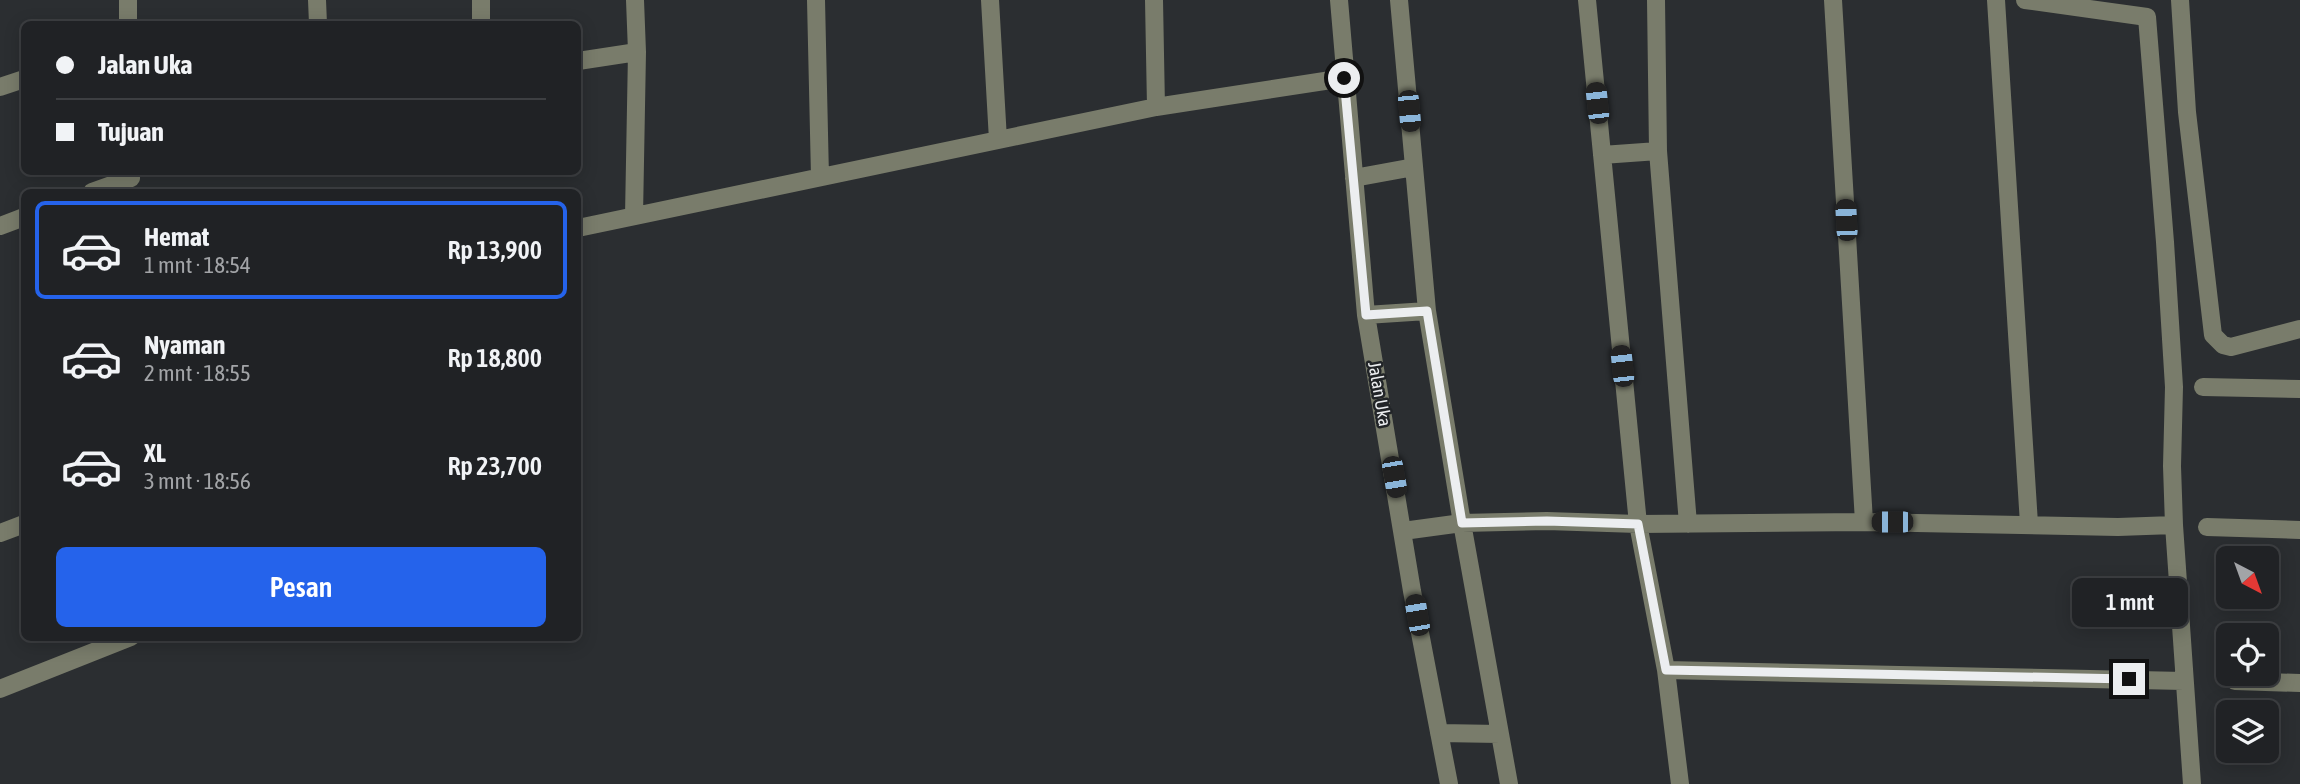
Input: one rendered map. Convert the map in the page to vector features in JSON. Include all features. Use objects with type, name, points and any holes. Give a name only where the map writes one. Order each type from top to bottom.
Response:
[{"type":"street","points":[[128,0],[128,21]]},
{"type":"street","points":[[317,0],[318,21]]},
{"type":"street","points":[[481,0],[481,21]]},
{"type":"street","points":[[634,216],[637,52],[635,0]]},
{"type":"street","points":[[816,0],[820,177]]},
{"type":"street","points":[[990,0],[998,140]]},
{"type":"street","points":[[1154,0],[1156,107]]},
{"type":"street","name":"Jalan Uka","points":[[1339,0],[1366,315],[1449,784]]},
{"type":"street","points":[[1399,0],[1427,311],[1509,784]]},
{"type":"street","points":[[1587,0],[1638,524],[1666,670],[1680,784]]},
{"type":"street","points":[[1656,0],[1658,151],[1688,524]]},
{"type":"street","points":[[1833,0],[1864,522]]},
{"type":"street","points":[[1996,0],[2029,524]]},
{"type":"street","points":[[2025,0],[2147,8],[2174,387],[2174,525],[2192,784]]},
{"type":"street","points":[[2180,0],[2187,112],[2213,335],[2223,345],[2231,347],[2300,329]]},
{"type":"street","points":[[581,61],[637,52]]},
{"type":"street","points":[[581,228],[1156,107],[1344,78]]},
{"type":"street","points":[[0,88],[21,80]]},
{"type":"street","points":[[1602,155],[1658,151]]},
{"type":"street","points":[[1354,178],[1415,167]]},
{"type":"street","points":[[103,189],[132,181]]},
{"type":"street","points":[[0,226],[21,218]]},
{"type":"street","points":[[1366,315],[1427,311]]},
{"type":"street","points":[[2203,387],[2300,389]]},
{"type":"street","points":[[1403,531],[1462,523],[1547,521],[1638,524],[1864,522],[2118,527],[2174,525]]},
{"type":"street","points":[[0,533],[21,525]]},
{"type":"street","points":[[2207,527],[2300,530]]},
{"type":"street","points":[[0,689],[121,641]]},
{"type":"street","points":[[1666,670],[2184,681]]},
{"type":"street","points":[[2279,682],[2300,683]]},
{"type":"street","points":[[1439,733],[1500,734]]},
{"type":"route","points":[[1344,78],[1366,315],[1427,311],[1462,523],[1547,521],[1638,524],[1666,670],[2129,679]]}]
